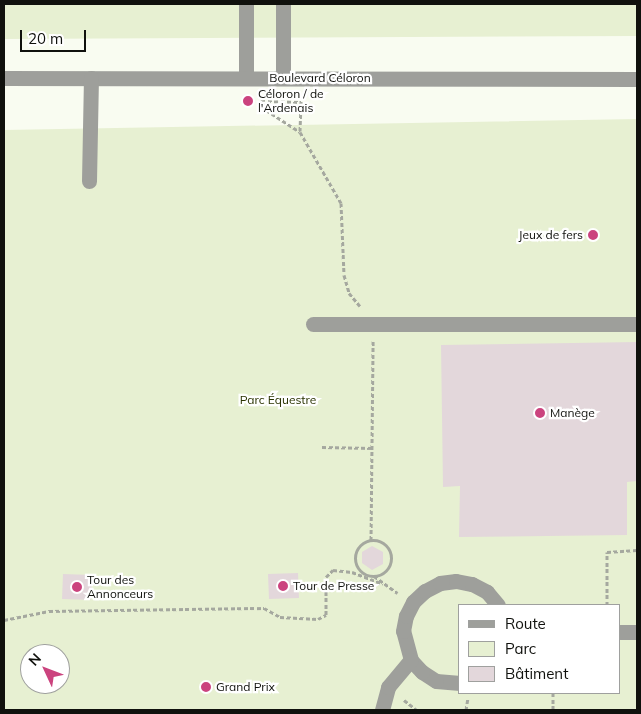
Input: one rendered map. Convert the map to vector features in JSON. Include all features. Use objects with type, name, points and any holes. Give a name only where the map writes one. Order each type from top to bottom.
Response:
[{"type":"street","points":[[246,4],[246,78]]},
{"type":"street","points":[[283,4],[283,78]]},
{"type":"street","name":"Boulevard Céloron","points":[[4,78],[637,79]]},
{"type":"street","points":[[89,181],[91,78]]},
{"type":"street","points":[[313,324],[637,324]]},
{"type":"street","points":[[458,683],[436,680],[422,672],[411,660],[405,646],[406,616],[413,602],[424,591],[440,583],[456,581],[472,584],[487,592],[497,604]]},
{"type":"street","points":[[621,632],[637,632]]},
{"type":"street","points":[[382,710],[388,687],[411,660]]},
{"type":"path","name":"Boulevard Céloron","points":[[261,101],[301,101],[300,132],[266,110],[261,101]]},
{"type":"path","points":[[322,447],[374,448]]},
{"type":"path","points":[[4,614],[5,620],[49,612],[264,608],[280,617],[318,619],[326,615],[326,577],[333,570],[352,572],[383,584],[373,576],[360,571],[354,559],[360,544],[375,539],[385,544],[391,556],[385,571],[373,576]]},
{"type":"path","points":[[607,604],[607,552],[637,550]]},
{"type":"path","points":[[553,694],[553,710]]},
{"type":"green space","points":[[4,4],[637,4],[637,36],[4,39]]},
{"type":"green space","name":"Parc Équestre","points":[[637,119],[637,710],[4,710],[4,130]]},
{"type":"building","name":"Manège","points":[[637,342],[637,481],[627,482],[627,535],[459,537],[460,486],[443,487],[441,345]]},
{"type":"building","points":[[372,546],[383,552],[383,564],[372,570],[362,563],[362,552]]},
{"type":"building","name":"Tour de Presse","points":[[298,573],[299,598],[269,599],[268,574]]},
{"type":"building","name":"Tour des Annonceurs","points":[[63,574],[92,575],[91,600],[62,599]]},
{"type":"place","name":"Céloron / de l'Ardenais","points":[[248,101]]},
{"type":"place","name":"Jeux de fers","points":[[593,235]]},
{"type":"place","name":"Manège","points":[[540,413]]},
{"type":"place","name":"Tour de Presse","points":[[283,586]]},
{"type":"place","name":"Tour des Annonceurs","points":[[77,587]]},
{"type":"place","name":"Grand Prix","points":[[206,687]]}]
